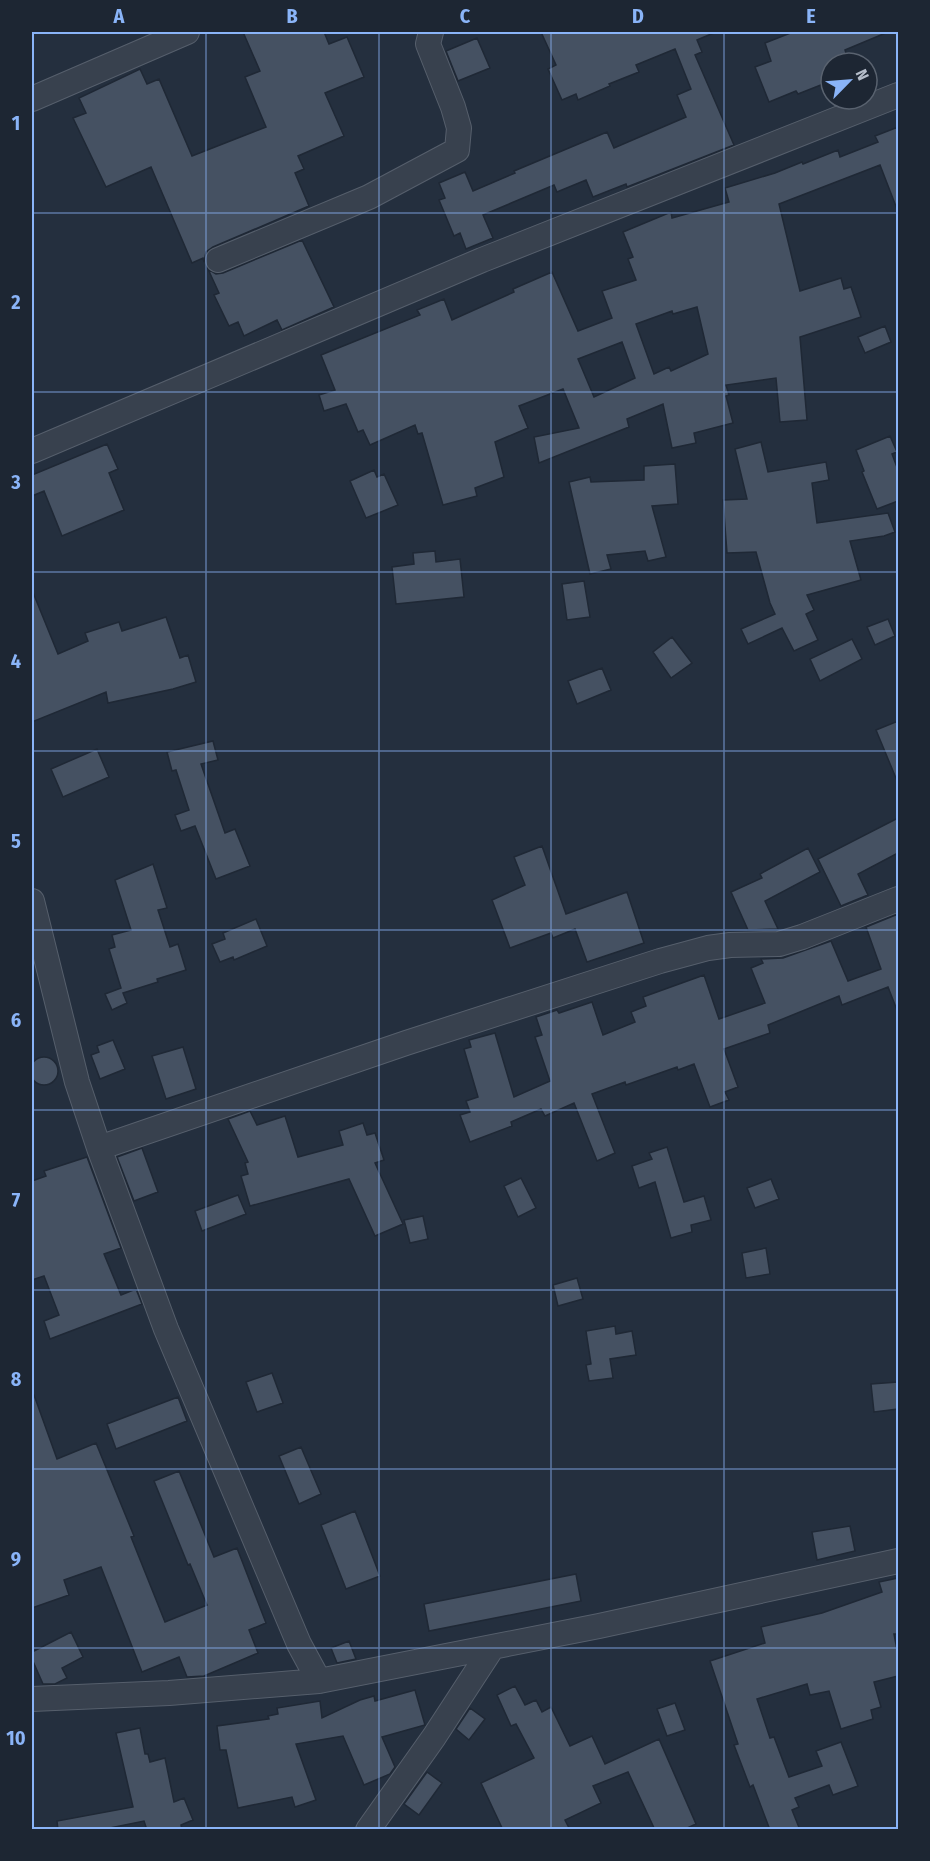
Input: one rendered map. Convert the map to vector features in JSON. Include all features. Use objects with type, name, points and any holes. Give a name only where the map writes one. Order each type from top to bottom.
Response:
[{"type":"street","points":[[32,99],[187,32]]},
{"type":"street","points":[[218,261],[369,197],[457,150],[459,128],[428,44],[431,32]]},
{"type":"street","points":[[32,451],[482,260],[898,95]]},
{"type":"street","points":[[99,1148],[406,1043],[660,961],[708,948],[779,944],[898,899]]},
{"type":"street","points":[[32,901],[77,1082],[99,1148],[166,1329],[298,1644],[319,1681]]},
{"type":"street","points":[[32,1699],[169,1693],[319,1681],[492,1648],[898,1561]]},
{"type":"street","points":[[368,1830],[434,1737],[492,1648]]},
{"type":"building","points":[[243,32],[324,32],[329,44],[347,37],[364,77],[325,93],[344,136],[298,156],[304,169],[295,173],[309,206],[213,247],[206,252],[204,262],[203,258],[192,263],[151,167],[106,187],[73,118],[86,113],[79,98],[140,69],[147,84],[159,79],[192,156],[266,127],[245,77],[260,71]]},
{"type":"building","points":[[541,32],[716,32],[697,40],[702,52],[695,55],[734,145],[627,187],[626,184],[593,197],[586,180],[557,192],[554,185],[483,215],[493,238],[466,249],[460,233],[454,236],[439,200],[445,198],[439,183],[465,172],[473,191],[607,132],[614,148],[686,117],[677,95],[691,89],[675,49],[636,65],[639,72],[609,84],[610,86],[578,100],[576,94],[562,100],[548,69],[556,65]]},
{"type":"building","points":[[793,32],[888,32],[845,51],[819,51],[819,86],[798,94],[796,91],[769,102],[755,67],[771,61],[765,43]]},
{"type":"building","points":[[477,38],[490,68],[458,81],[446,51]]},
{"type":"building","points":[[898,127],[898,209],[880,165],[779,204],[800,291],[841,278],[844,289],[851,287],[861,317],[800,337],[807,420],[780,422],[776,378],[726,385],[729,395],[726,396],[733,423],[694,433],[696,443],[672,448],[663,404],[627,419],[629,427],[539,463],[534,437],[579,428],[563,389],[519,406],[528,428],[495,442],[504,477],[475,488],[477,496],[443,505],[422,433],[418,434],[415,425],[370,445],[363,430],[358,432],[346,404],[324,411],[319,395],[335,390],[321,355],[420,315],[417,310],[444,299],[452,320],[552,272],[578,331],[612,318],[602,291],[636,280],[628,259],[633,257],[623,232],[671,212],[672,218],[729,202],[725,188],[802,162],[803,164],[838,150],[840,157],[878,142],[875,136]],"holes":[[[697,307],[708,354],[671,371],[669,367],[654,374],[636,324],[672,311],[673,314]],[[622,342],[635,378],[594,397],[578,359]]]},
{"type":"building","points":[[302,240],[334,307],[282,330],[277,320],[244,336],[238,322],[229,326],[214,295],[219,293],[208,269],[216,274],[223,273]]},
{"type":"building","points":[[885,326],[891,342],[865,353],[858,337]]},
{"type":"building","points":[[890,436],[897,452],[892,454],[898,470],[898,501],[877,509],[856,450]]},
{"type":"building","points":[[761,442],[768,472],[826,462],[829,480],[812,483],[817,523],[888,513],[895,532],[850,541],[861,580],[807,595],[814,610],[806,614],[818,640],[794,651],[782,628],[748,644],[741,629],[775,614],[756,552],[727,553],[723,500],[747,499],[735,449]]},
{"type":"building","points":[[107,444],[118,469],[109,473],[124,510],[62,536],[44,491],[32,496],[32,475]]},
{"type":"building","points":[[675,464],[678,504],[652,506],[666,557],[648,561],[645,551],[607,555],[611,569],[590,574],[569,482],[590,477],[591,482],[644,480],[644,466]]},
{"type":"building","points":[[374,470],[377,477],[384,474],[398,505],[366,518],[350,481]]},
{"type":"building","points":[[435,551],[436,562],[460,559],[464,597],[396,604],[392,567],[414,564],[413,553]]},
{"type":"building","points":[[584,581],[590,617],[567,620],[562,584]]},
{"type":"building","points":[[32,590],[58,654],[88,641],[85,633],[119,622],[122,631],[166,617],[180,658],[188,655],[196,682],[108,703],[106,692],[32,722]]},
{"type":"building","points":[[888,619],[895,636],[875,645],[867,627]]},
{"type":"building","points":[[672,637],[692,663],[671,678],[653,652]]},
{"type":"building","points":[[852,639],[862,659],[820,681],[810,659]]},
{"type":"building","points":[[602,668],[611,690],[577,704],[568,681]]},
{"type":"building","points":[[898,721],[898,783],[876,730]]},
{"type":"building","points":[[213,741],[218,760],[201,764],[225,833],[235,829],[250,866],[216,879],[195,826],[181,831],[175,815],[189,810],[176,770],[172,771],[167,752]]},
{"type":"building","points":[[97,749],[109,777],[63,797],[51,769]]},
{"type":"building","points":[[898,818],[898,853],[858,874],[868,895],[841,906],[818,859]]},
{"type":"building","points":[[542,846],[566,914],[627,892],[644,943],[587,962],[575,929],[553,938],[551,933],[510,948],[492,900],[525,885],[514,857]]},
{"type":"building","points":[[808,848],[820,872],[765,901],[778,929],[748,930],[731,892],[762,878],[760,874]]},
{"type":"building","points":[[153,864],[167,908],[158,910],[170,947],[178,944],[186,970],[123,993],[127,1003],[112,1010],[105,994],[121,988],[109,949],[115,947],[112,935],[131,930],[115,880]]},
{"type":"building","points":[[898,914],[898,1010],[888,987],[842,1005],[839,996],[768,1025],[770,1033],[724,1049],[738,1087],[725,1092],[729,1100],[710,1107],[694,1064],[678,1070],[677,1067],[626,1085],[625,1082],[592,1094],[615,1153],[597,1161],[574,1103],[545,1116],[541,1109],[511,1122],[512,1126],[470,1142],[460,1115],[470,1112],[466,1101],[478,1097],[464,1049],[471,1047],[469,1040],[495,1033],[514,1097],[550,1081],[535,1037],[542,1035],[536,1017],[557,1010],[559,1013],[592,1002],[603,1035],[635,1022],[631,1012],[646,1006],[643,997],[704,975],[719,1019],[765,1003],[751,968],[763,963],[761,959],[783,958],[831,941],[848,981],[881,969],[866,927]]},
{"type":"building","points":[[256,919],[267,946],[234,960],[233,957],[220,962],[212,944],[225,939],[223,933]]},
{"type":"building","points":[[113,1040],[125,1069],[100,1079],[91,1055],[99,1052],[97,1046]]},
{"type":"building","points":[[183,1047],[196,1089],[166,1099],[152,1056]]},
{"type":"building","points":[[44,1057],[54,1061],[58,1071],[54,1081],[44,1085],[34,1081],[30,1071],[34,1061]]},
{"type":"building","points":[[250,1111],[257,1125],[285,1116],[298,1157],[343,1145],[339,1131],[363,1123],[367,1135],[375,1133],[384,1160],[375,1163],[403,1224],[375,1236],[349,1179],[250,1206],[241,1176],[248,1174],[245,1163],[248,1162],[228,1119]]},
{"type":"building","points":[[667,1147],[684,1202],[704,1196],[711,1220],[691,1225],[692,1232],[671,1238],[655,1182],[639,1188],[632,1166],[652,1159],[649,1153]]},
{"type":"building","points":[[142,1148],[158,1192],[134,1201],[117,1157]]},
{"type":"building","points":[[87,1157],[121,1248],[104,1254],[121,1295],[136,1289],[142,1304],[50,1339],[44,1321],[59,1315],[44,1276],[32,1280],[32,1181],[46,1176],[44,1171]]},
{"type":"building","points":[[521,1178],[536,1208],[518,1217],[504,1186]]},
{"type":"building","points":[[771,1179],[779,1199],[755,1208],[747,1188]]},
{"type":"building","points":[[238,1195],[246,1214],[202,1231],[195,1211]]},
{"type":"building","points":[[423,1216],[428,1239],[410,1243],[404,1220]]},
{"type":"building","points":[[766,1248],[770,1274],[746,1278],[742,1253]]},
{"type":"building","points":[[577,1278],[583,1299],[558,1306],[553,1285]]},
{"type":"building","points":[[615,1326],[616,1334],[632,1331],[636,1355],[610,1359],[613,1378],[589,1381],[586,1365],[591,1364],[586,1331]]},
{"type":"building","points":[[272,1373],[283,1403],[257,1412],[246,1382]]},
{"type":"building","points":[[898,1382],[898,1409],[874,1412],[871,1384]]},
{"type":"building","points":[[32,1395],[34,1395],[57,1459],[96,1443],[134,1536],[131,1537],[165,1622],[207,1605],[154,1481],[179,1471],[214,1557],[237,1548],[266,1623],[249,1630],[258,1653],[204,1676],[187,1677],[179,1657],[142,1672],[101,1567],[64,1580],[69,1595],[32,1608]]},
{"type":"building","points":[[178,1397],[187,1421],[116,1449],[107,1424]]},
{"type":"building","points":[[301,1447],[321,1494],[299,1504],[279,1456]]},
{"type":"building","points":[[355,1511],[380,1576],[346,1589],[321,1525]]},
{"type":"building","points":[[850,1526],[855,1551],[817,1560],[812,1532]]},
{"type":"building","points":[[576,1574],[581,1601],[429,1631],[424,1604]]},
{"type":"building","points":[[898,1578],[898,1634],[894,1634],[898,1655],[898,1676],[874,1682],[881,1707],[871,1710],[873,1719],[841,1729],[829,1691],[810,1695],[807,1684],[757,1699],[770,1738],[774,1737],[789,1777],[822,1766],[816,1751],[841,1742],[858,1786],[833,1795],[829,1785],[795,1798],[799,1807],[792,1810],[800,1830],[770,1830],[753,1785],[750,1787],[734,1745],[738,1744],[710,1661],[765,1643],[761,1627],[822,1613],[882,1592],[879,1582]]},
{"type":"building","points":[[71,1632],[83,1657],[62,1668],[67,1678],[55,1684],[43,1684],[32,1659],[32,1652]]},
{"type":"building","points":[[349,1641],[356,1659],[337,1663],[331,1648]]},
{"type":"building","points":[[515,1686],[525,1705],[536,1700],[542,1712],[551,1707],[570,1746],[592,1736],[605,1764],[659,1739],[696,1824],[683,1830],[655,1830],[628,1772],[593,1786],[601,1803],[565,1820],[570,1830],[503,1830],[481,1783],[534,1758],[516,1724],[511,1726],[497,1695]]},
{"type":"building","points":[[415,1690],[425,1725],[382,1737],[395,1767],[390,1774],[364,1785],[343,1736],[296,1744],[316,1800],[295,1807],[292,1797],[238,1808],[226,1750],[220,1750],[217,1726],[269,1719],[268,1716],[278,1714],[277,1708],[320,1701],[322,1718],[360,1700],[374,1696],[375,1701]]},
{"type":"building","points":[[675,1703],[685,1730],[667,1736],[657,1709]]},
{"type":"building","points":[[470,1708],[485,1719],[469,1740],[456,1729]]},
{"type":"building","points":[[140,1728],[145,1754],[148,1754],[150,1762],[165,1758],[174,1802],[184,1798],[193,1820],[181,1825],[182,1830],[147,1830],[144,1821],[100,1830],[58,1830],[57,1821],[133,1807],[116,1733]]},
{"type":"building","points":[[427,1772],[442,1783],[419,1815],[404,1804]]}]
